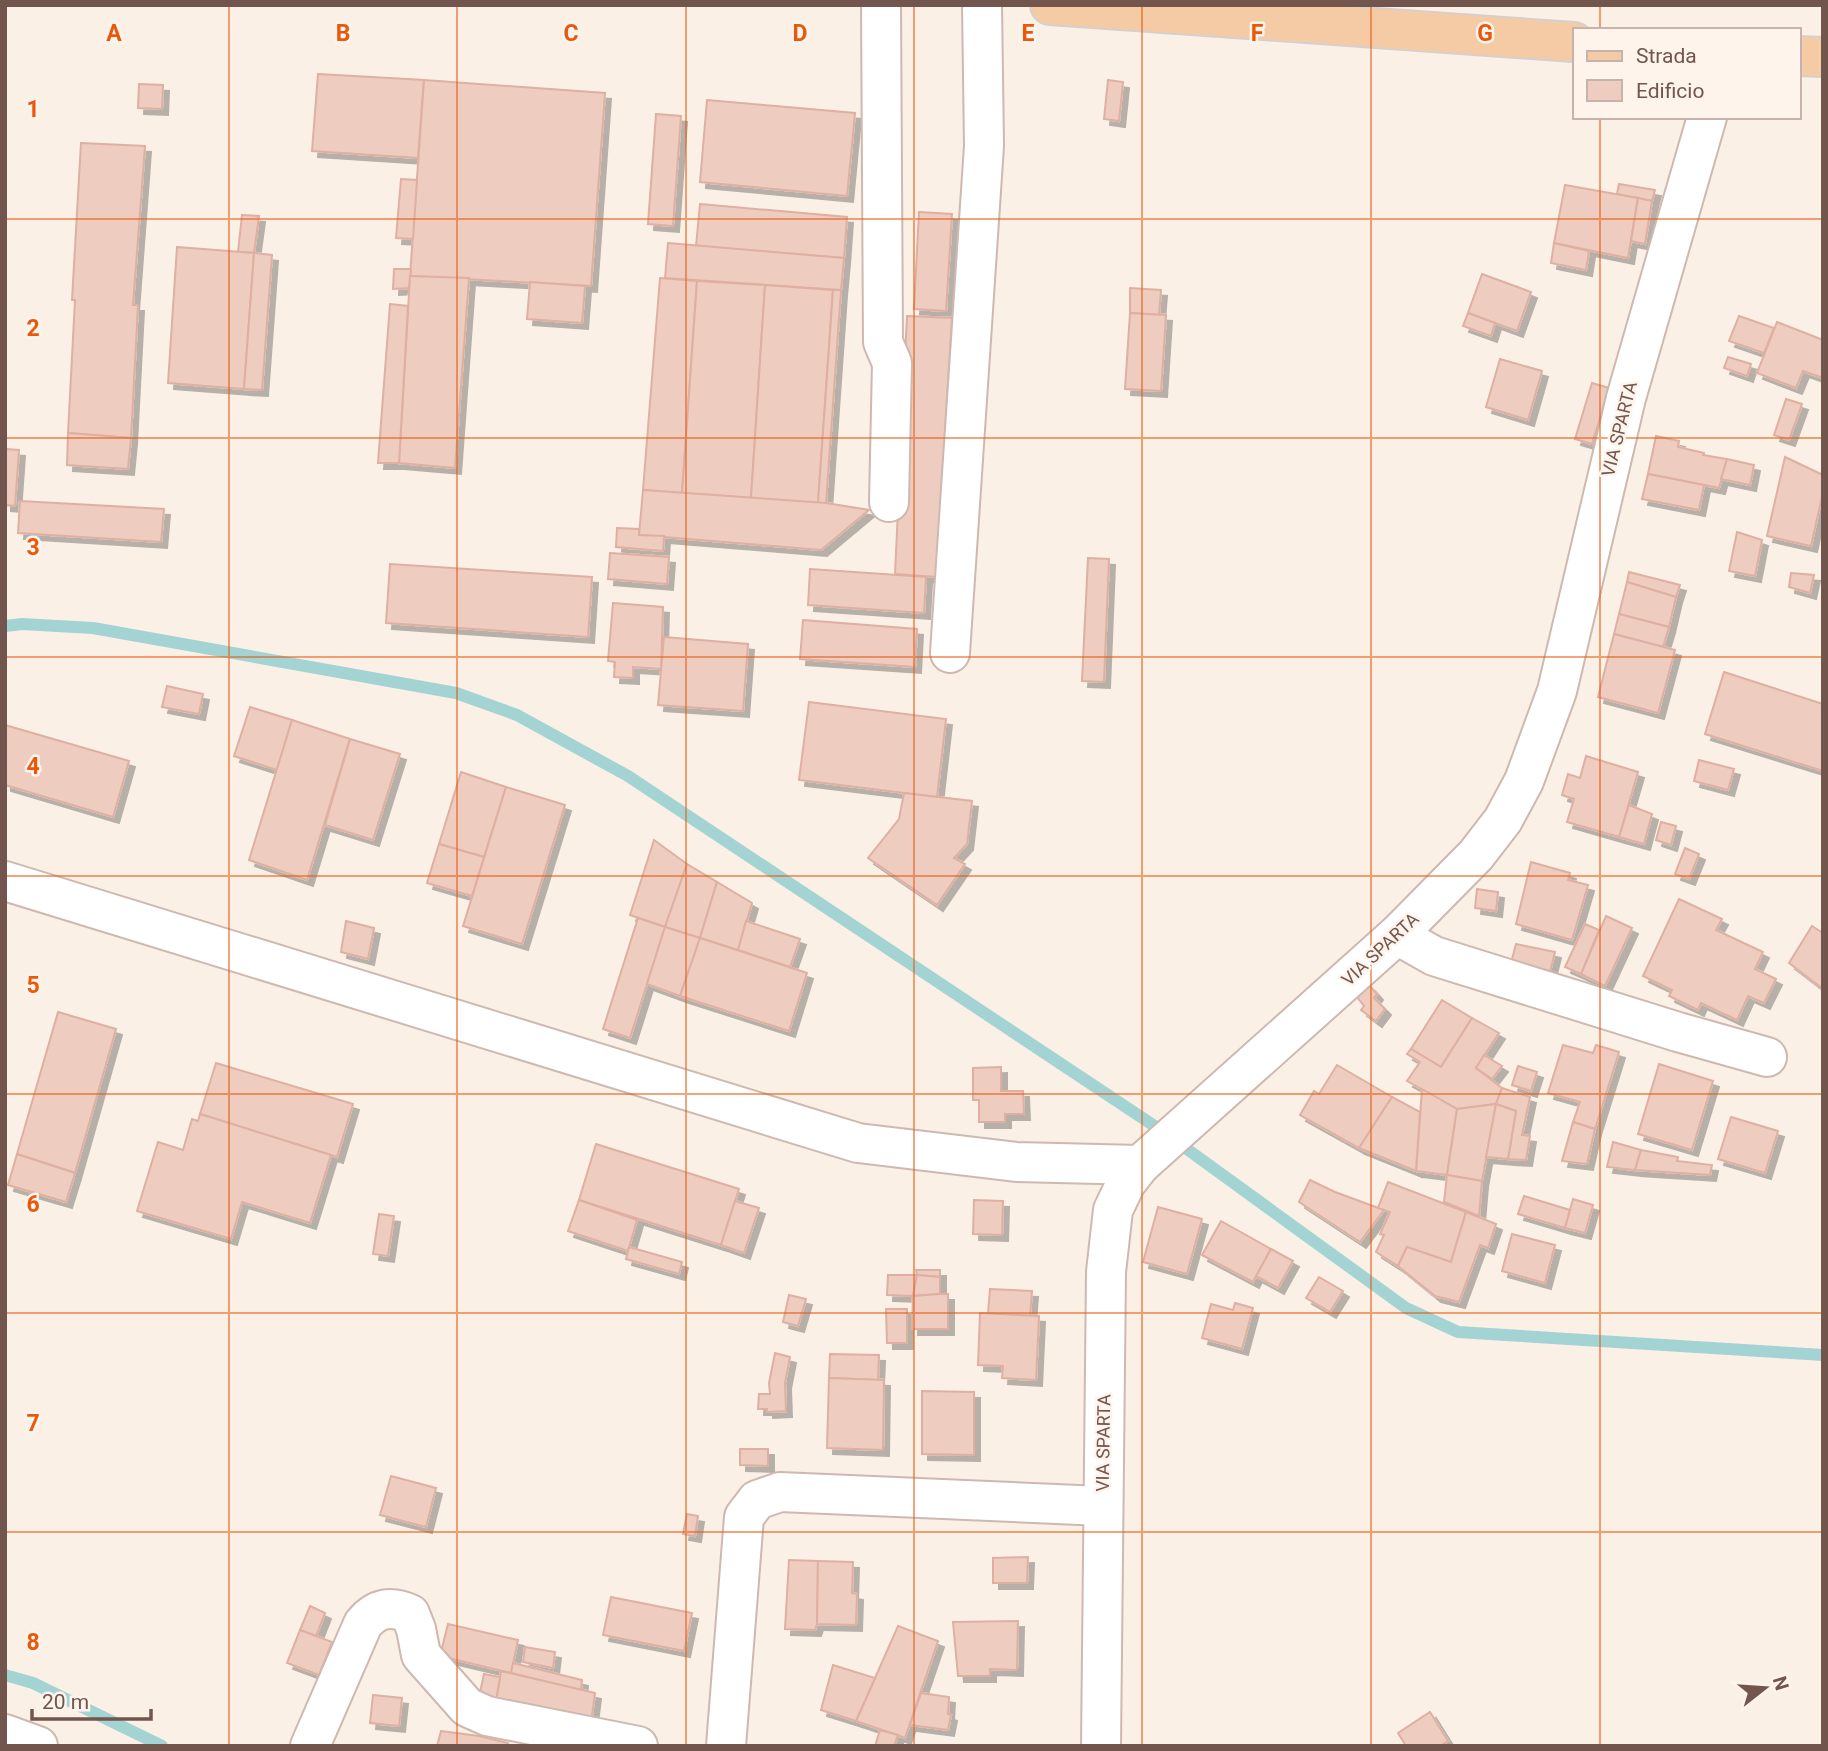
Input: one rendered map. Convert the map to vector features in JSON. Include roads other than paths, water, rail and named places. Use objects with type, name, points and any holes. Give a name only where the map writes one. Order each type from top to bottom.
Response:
[{"type":"main road","points":[[1050,5],[1177,10],[1573,42]]},
{"type":"main road","points":[[1800,56],[1823,57]]},
{"type":"street","points":[[881,5],[883,342],[892,363],[888,502]]},
{"type":"street","points":[[950,653],[984,146],[982,5]]},
{"type":"street","name":"VIA SPARTA","points":[[1101,1746],[1106,1272],[1113,1210],[1126,1183],[1140,1166],[1397,936],[1476,855],[1503,820],[1524,781],[1557,691],[1626,398],[1706,119]]},
{"type":"street","points":[[5,881],[858,1143],[1016,1162],[1140,1166]]},
{"type":"street","points":[[1397,936],[1434,956],[1767,1057]]},
{"type":"street","points":[[726,1746],[744,1517],[757,1500],[780,1492],[1102,1506]]},
{"type":"street","points":[[310,1746],[363,1624],[371,1614],[384,1608],[398,1609],[410,1614],[421,1656],[467,1707],[487,1716],[638,1746]]},
{"type":"street","points":[[5,1734],[38,1746]]},
{"type":"waterway","points":[[5,626],[22,624],[93,628],[456,693],[517,715],[628,776],[1156,1127]]},
{"type":"waterway","points":[[1180,1144],[1406,1308],[1458,1332],[1823,1355]]},
{"type":"waterway","points":[[5,1675],[33,1683],[162,1746]]}]
